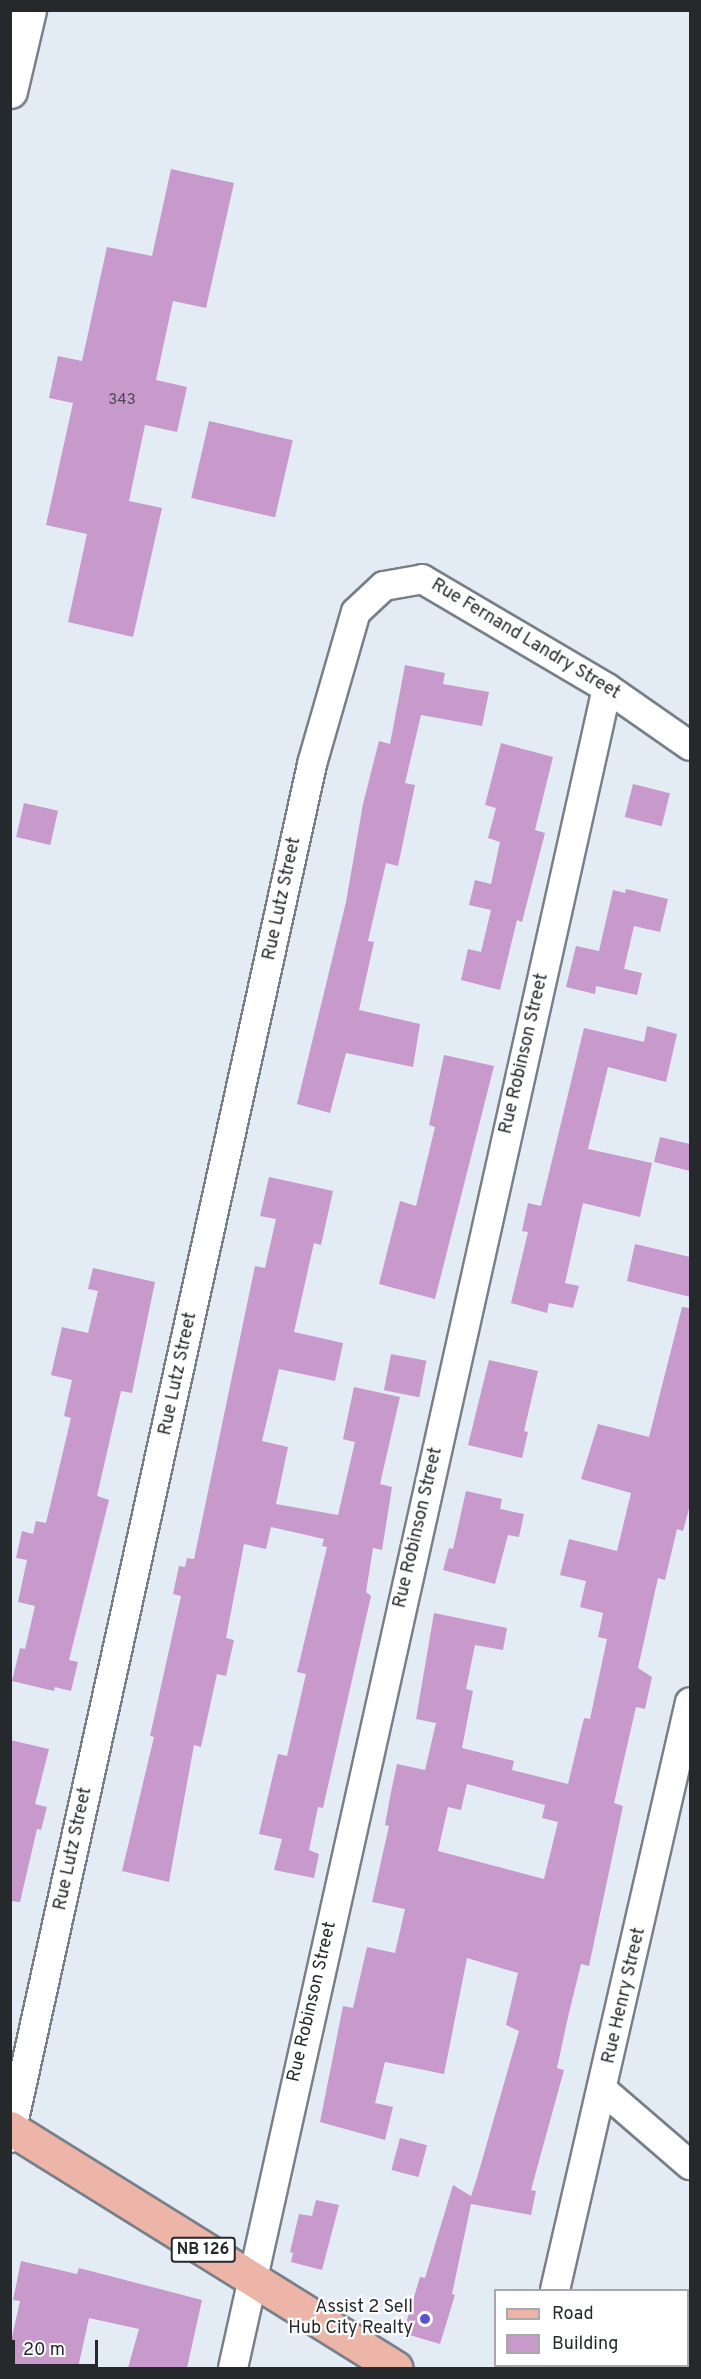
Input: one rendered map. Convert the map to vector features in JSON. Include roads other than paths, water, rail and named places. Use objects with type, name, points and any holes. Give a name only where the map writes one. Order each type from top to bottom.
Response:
[{"type":"main road","name":"NB 126","points":[[11,2132],[395,2368]]},
{"type":"street","points":[[10,91],[29,10]]},
{"type":"street","name":"Rue Fernand Landry Street","points":[[356,612],[384,586],[422,579],[607,688],[690,746]]},
{"type":"street","name":"Rue Lutz Street","points":[[11,2132],[312,764],[356,612]]},
{"type":"street","name":"Rue Robinson Street","points":[[233,2368],[607,688]]},
{"type":"street","name":"Rue Henry Street","points":[[555,2289],[689,1718]]},
{"type":"street","points":[[603,2090],[690,2165]]},
{"type":"place","name":"Assist 2 Sell Hub City Realty","points":[[425,2319]]}]
